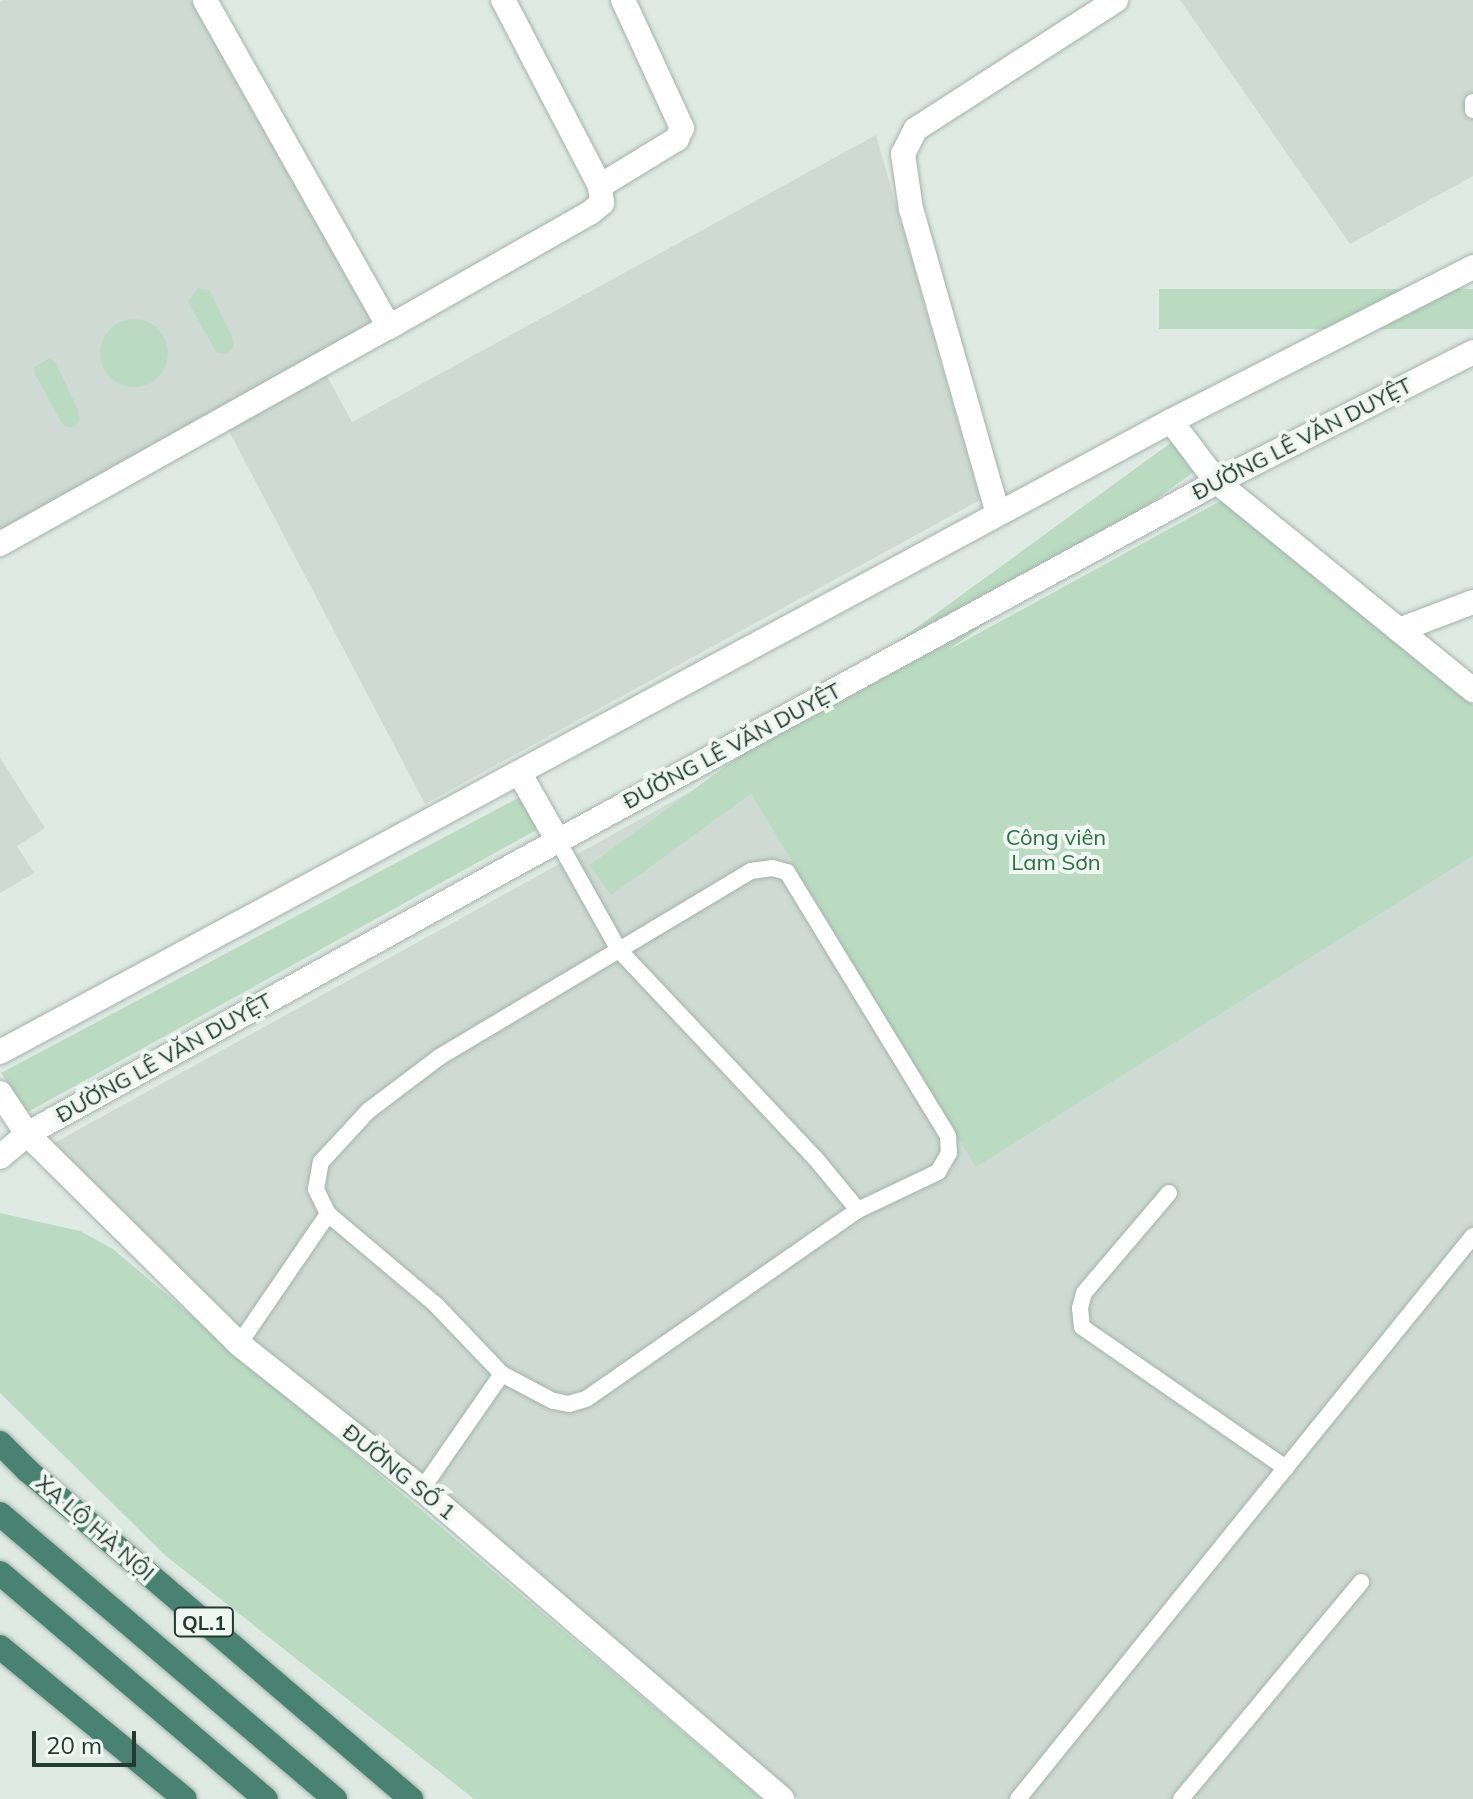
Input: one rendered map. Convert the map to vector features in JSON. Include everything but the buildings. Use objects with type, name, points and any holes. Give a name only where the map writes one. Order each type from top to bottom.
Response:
[{"type":"highway","name":"XA LỘ HÀ NỘI","points":[[0,1443],[27,1470],[411,1799]]},
{"type":"highway","name":"QL.1","points":[[0,1514],[335,1799]]},
{"type":"highway","points":[[0,1573],[266,1799]]},
{"type":"highway","points":[[0,1647],[185,1799]]},
{"type":"street","points":[[205,0],[389,327]]},
{"type":"street","points":[[0,544],[389,327],[590,213],[602,203],[600,186],[503,0]]},
{"type":"street","points":[[600,186],[677,139],[682,128],[623,0]]},
{"type":"street","points":[[998,514],[911,209],[903,154],[916,129],[1116,0]]},
{"type":"street","points":[[0,1052],[1171,421],[1473,267]]},
{"type":"street","name":"ĐƯỜNG LÊ VĂN DUYỆT","points":[[0,1157],[27,1134],[558,841],[1217,482],[1473,352]]},
{"type":"street","points":[[1171,421],[1217,482],[1473,690]]},
{"type":"street","points":[[1399,630],[1473,602]]},
{"type":"street","points":[[520,774],[558,841]]},
{"type":"street","name":"ĐƯỜNG SỐ 1","points":[[0,1093],[27,1134],[239,1344],[422,1489],[782,1799]]},
{"type":"lane","points":[[1473,102],[1473,110]]},
{"type":"lane","points":[[558,841],[619,950],[816,1159],[858,1210]]},
{"type":"lane","points":[[772,868],[787,872],[948,1136],[949,1153],[938,1172],[858,1210],[586,1399],[569,1404],[553,1401],[502,1374],[435,1304],[328,1214],[316,1189],[321,1162],[368,1111],[441,1056],[751,871],[772,868]]},
{"type":"lane","points":[[1169,1193],[1084,1293],[1080,1308],[1082,1327],[1286,1468]]},
{"type":"lane","points":[[239,1344],[328,1214]]},
{"type":"lane","points":[[1018,1799],[1473,1236]]},
{"type":"lane","points":[[422,1489],[502,1374]]},
{"type":"lane","points":[[1181,1799],[1361,1582]]},
{"type":"shaded area","points":[[190,0],[372,323],[0,530],[0,2]]},
{"type":"shaded area","points":[[1180,0],[1473,0],[1473,176],[1350,244]]},
{"type":"shaded area","points":[[876,135],[980,500],[425,804],[229,431],[327,376],[352,422]]},
{"type":"shaded area","points":[[0,758],[45,828],[17,846],[34,873],[0,893]]},
{"type":"shaded area","points":[[735,767],[977,1166],[1473,856],[1473,1799],[799,1799],[436,1485],[252,1339],[54,1143]]},
{"type":"green space","points":[[198,288],[210,291],[232,337],[234,347],[226,354],[218,353],[214,348],[188,302]]},
{"type":"green space","points":[[1159,289],[1473,289],[1473,329],[1159,329]]},
{"type":"green space","points":[[134,319],[158,329],[168,353],[158,377],[134,387],[110,377],[100,353],[110,329]]},
{"type":"green space","points":[[50,358],[56,363],[78,410],[80,420],[73,427],[64,426],[35,374],[34,367]]},
{"type":"green space","points":[[1172,442],[1194,472],[611,895],[590,865]]},
{"type":"green space","name":"Công viên Lam Sơn","points":[[1222,500],[1473,705],[1473,856],[976,1167],[735,767]]},
{"type":"green space","points":[[520,797],[538,829],[28,1112],[1,1073]]},
{"type":"green space","points":[[0,1213],[80,1231],[113,1249],[762,1799],[474,1799],[166,1556],[0,1393]]}]
